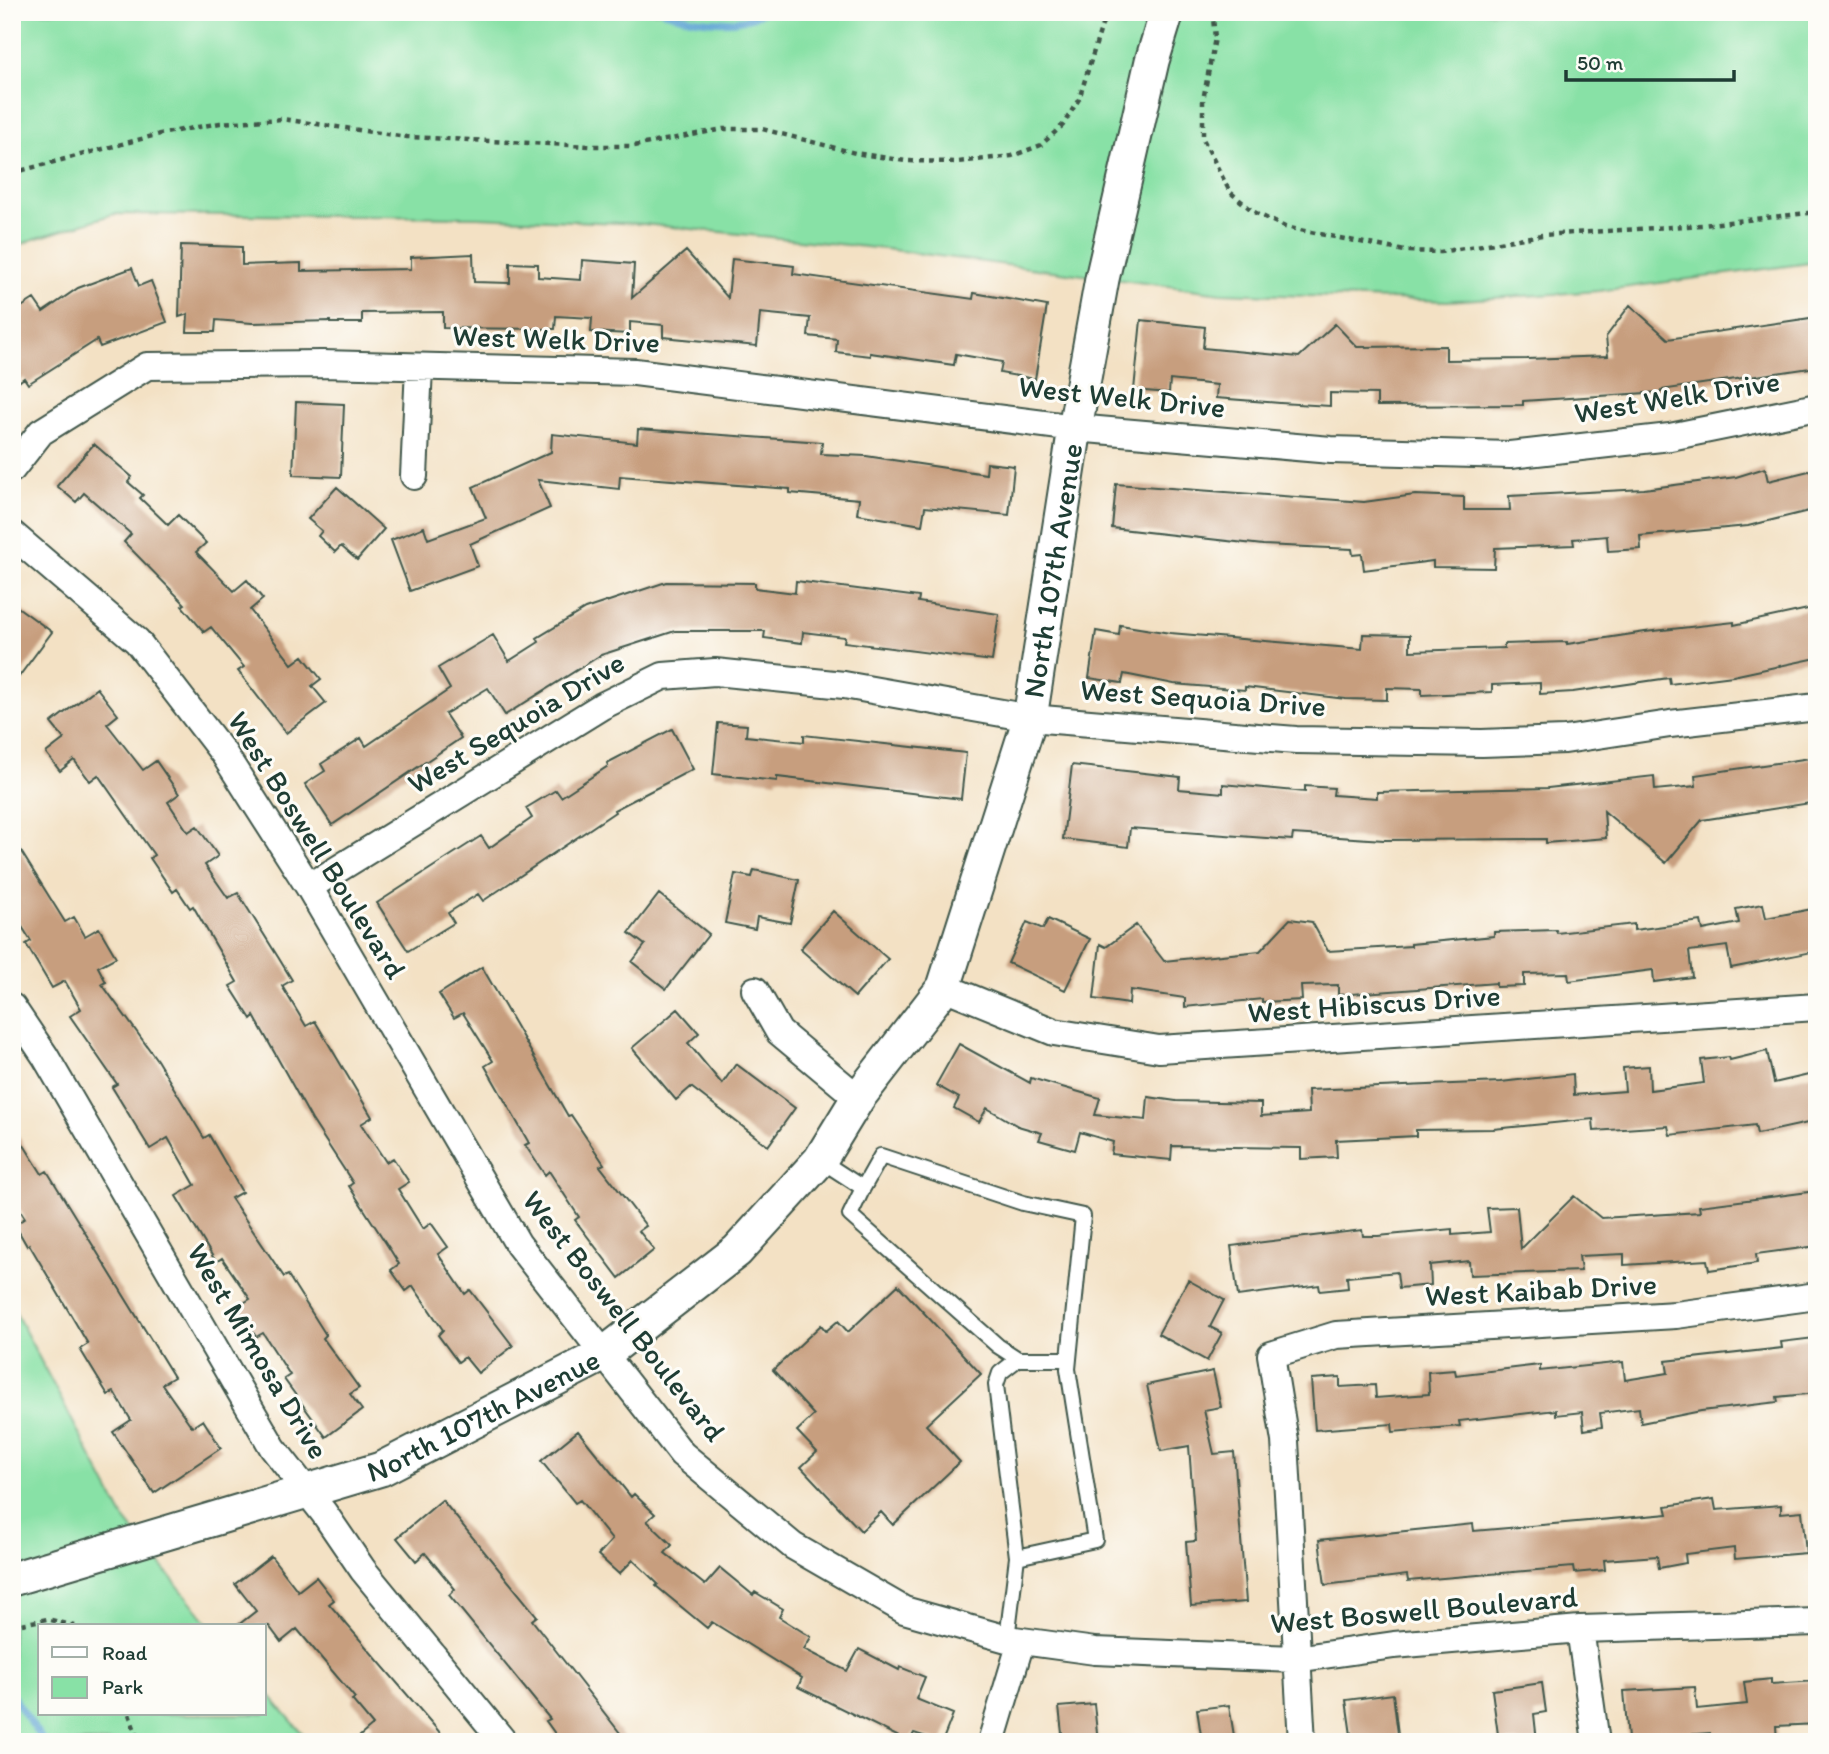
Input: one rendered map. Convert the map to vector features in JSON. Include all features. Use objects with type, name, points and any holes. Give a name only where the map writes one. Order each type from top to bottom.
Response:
[{"type":"street","name":"North 107th Avenue","points":[[12,1579],[381,1469],[604,1354],[737,1251],[820,1160],[858,1098],[944,986],[1030,718],[1074,428],[1105,265],[1152,61],[1167,12]]},
{"type":"street","name":"West Welk Drive","points":[[12,469],[41,432],[147,366],[419,367],[635,372],[1074,428],[1331,450],[1510,455],[1670,437],[1817,407]]},
{"type":"street","name":"West Welk Drive","points":[[414,476],[419,367]]},
{"type":"street","name":"West Boswell Boulevard","points":[[12,534],[137,641],[225,754],[309,887],[518,1244],[682,1454],[793,1546],[904,1610],[1014,1640],[1095,1651],[1296,1659],[1394,1645],[1580,1629],[1817,1622]]},
{"type":"street","name":"West Sequoia Drive","points":[[309,887],[602,706],[663,676],[715,672],[844,685],[1030,718],[1296,740],[1482,743],[1565,740],[1670,723],[1817,707]]},
{"type":"street","name":"West Hibiscus Drive","points":[[944,986],[1054,1032],[1159,1049],[1817,1007]]},
{"type":"street","points":[[755,990],[779,1032],[858,1098]]},
{"type":"street","name":"West Mimosa Drive","points":[[12,1007],[46,1056],[251,1415],[289,1472],[308,1492],[363,1570],[504,1742]]},
{"type":"street","name":"West Kaibab Drive","points":[[1296,1659],[1285,1441],[1271,1355],[1336,1335],[1676,1315],[1817,1296]]},
{"type":"street","points":[[1580,1629],[1596,1742]]},
{"type":"street","points":[[991,1742],[1014,1640]]},
{"type":"street","points":[[1296,1659],[1302,1742]]},
{"type":"lane","points":[[1017,1557],[1095,1540],[1069,1359],[1083,1216],[1023,1203],[881,1156],[850,1214],[988,1338],[1018,1359],[1069,1359]]},
{"type":"lane","points":[[820,1160],[863,1188]]},
{"type":"lane","points":[[1014,1640],[1017,1557],[996,1385],[1000,1373],[1018,1359]]},
{"type":"path","points":[[12,173],[160,134],[220,123],[282,119],[407,137],[634,146],[723,130],[762,129],[855,152],[906,161],[958,162],[1012,156],[1041,145],[1063,125],[1079,99],[1106,12]]},
{"type":"path","points":[[1192,12],[1214,15],[1215,38],[1203,100],[1203,139],[1230,192],[1254,212],[1285,227],[1405,251],[1440,252],[1542,235],[1702,225],[1817,212]]},
{"type":"path","points":[[12,1626],[47,1619],[67,1624]]},
{"type":"path","points":[[130,1716],[139,1742]]},
{"type":"green space","points":[[12,12],[1817,12],[1817,262],[1599,291],[1447,301],[1221,293],[885,249],[643,224],[478,217],[114,214],[31,240],[12,249]]},
{"type":"green space","points":[[12,1306],[123,1517],[208,1624],[38,1624],[38,1716],[266,1716],[266,1691],[310,1742],[12,1742]]},
{"type":"building","points":[[181,245],[242,247],[242,265],[301,263],[301,271],[411,269],[411,257],[473,254],[474,282],[510,283],[510,263],[538,264],[538,277],[581,280],[582,260],[634,264],[632,298],[686,251],[728,298],[732,259],[794,266],[793,274],[973,299],[974,293],[1047,306],[1035,379],[1000,373],[1002,362],[956,354],[954,365],[870,353],[870,356],[836,352],[837,339],[808,336],[810,318],[760,313],[757,346],[663,337],[663,325],[630,322],[630,334],[591,332],[592,318],[556,316],[555,329],[443,328],[443,312],[362,313],[362,323],[252,323],[216,320],[215,332],[187,332],[188,314],[179,317]]},
{"type":"building","points":[[132,268],[139,286],[151,281],[167,322],[100,347],[97,340],[28,384],[24,378],[12,387],[12,313],[34,299],[43,312],[78,288]]},
{"type":"building","points":[[1630,305],[1668,339],[1817,317],[1817,367],[1661,392],[1523,401],[1523,405],[1377,406],[1377,394],[1330,393],[1330,406],[1280,403],[1216,398],[1217,385],[1170,380],[1169,393],[1134,390],[1141,320],[1205,327],[1203,348],[1299,357],[1335,324],[1357,347],[1446,346],[1446,360],[1527,359],[1608,356],[1606,337]]},
{"type":"building","points":[[296,402],[344,404],[341,477],[293,475]]},
{"type":"building","points":[[638,429],[822,442],[821,454],[866,456],[986,474],[987,463],[1014,466],[1009,515],[925,507],[922,525],[857,514],[859,499],[790,493],[790,489],[620,476],[619,489],[538,480],[550,508],[470,544],[478,566],[410,591],[391,540],[424,527],[428,539],[486,518],[473,487],[551,452],[552,434],[637,443]]},
{"type":"building","points":[[94,444],[132,477],[128,482],[143,495],[140,498],[168,525],[178,515],[206,543],[196,552],[234,591],[247,580],[263,599],[250,610],[292,664],[303,656],[321,679],[312,686],[326,703],[286,733],[238,671],[244,667],[211,627],[204,632],[182,606],[185,604],[124,542],[131,534],[84,493],[76,502],[57,486]]},
{"type":"building","points":[[1765,468],[1768,481],[1817,469],[1817,509],[1748,526],[1640,536],[1641,549],[1608,551],[1607,536],[1573,539],[1574,545],[1495,548],[1494,568],[1433,567],[1433,561],[1364,570],[1362,554],[1353,555],[1352,549],[1263,545],[1112,528],[1116,484],[1364,502],[1415,495],[1464,497],[1464,510],[1510,510],[1509,496],[1644,489],[1736,477]]},
{"type":"building","points":[[337,487],[384,529],[357,560],[341,546],[335,552],[318,536],[322,531],[308,519]]},
{"type":"building","points":[[796,581],[919,597],[918,602],[999,614],[992,661],[844,642],[845,637],[803,632],[802,643],[764,638],[765,631],[675,631],[601,655],[505,715],[488,688],[445,714],[461,738],[332,825],[305,784],[325,771],[321,764],[361,738],[366,746],[450,689],[438,668],[493,635],[509,661],[539,642],[537,638],[585,609],[666,582],[755,583],[755,588],[795,593]]},
{"type":"building","points":[[12,603],[52,632],[12,686]]},
{"type":"building","points":[[1817,607],[1817,658],[1733,676],[1670,684],[1669,678],[1540,694],[1540,683],[1492,685],[1492,692],[1422,695],[1422,689],[1387,688],[1387,700],[1346,699],[1245,687],[1245,690],[1174,684],[1124,674],[1122,683],[1089,678],[1096,631],[1119,635],[1120,625],[1170,633],[1362,649],[1363,634],[1410,635],[1410,651],[1504,648],[1504,644],[1567,644],[1645,632],[1734,622],[1734,625]]},
{"type":"building","points":[[97,688],[118,715],[107,724],[143,770],[156,761],[179,794],[168,802],[188,832],[197,826],[218,856],[205,865],[228,898],[238,893],[292,980],[282,986],[306,1026],[315,1021],[372,1117],[361,1124],[386,1162],[393,1158],[409,1182],[398,1189],[423,1229],[431,1223],[448,1247],[438,1254],[465,1294],[470,1290],[513,1346],[478,1373],[465,1357],[458,1362],[438,1335],[443,1330],[413,1286],[406,1291],[391,1270],[399,1264],[349,1186],[353,1183],[312,1120],[254,1016],[251,1019],[230,986],[237,982],[193,906],[190,908],[177,889],[173,892],[150,858],[154,855],[98,775],[90,781],[74,760],[60,771],[46,753],[64,739],[51,723]]},
{"type":"building","points":[[718,723],[747,725],[746,736],[804,742],[804,735],[966,753],[961,799],[777,777],[777,781],[713,774]]},
{"type":"building","points":[[672,729],[693,769],[614,810],[615,812],[483,901],[478,894],[448,913],[454,923],[408,951],[377,903],[481,836],[489,848],[532,818],[526,808],[556,790],[561,797],[608,766],[607,763]]},
{"type":"building","points":[[1817,757],[1817,802],[1702,820],[1666,863],[1604,811],[1606,838],[1546,843],[1546,839],[1384,840],[1293,834],[1292,840],[1130,828],[1128,847],[1063,839],[1072,765],[1180,777],[1179,789],[1223,793],[1223,784],[1305,792],[1305,786],[1334,788],[1333,795],[1377,798],[1377,792],[1548,788],[1654,776],[1655,790],[1696,786],[1695,775]]},
{"type":"building","points":[[12,837],[65,922],[74,917],[85,936],[99,928],[116,957],[98,967],[106,982],[102,984],[157,1060],[204,1138],[209,1135],[242,1192],[231,1198],[284,1277],[288,1275],[326,1335],[323,1338],[359,1388],[350,1394],[362,1410],[326,1437],[284,1379],[290,1375],[263,1333],[256,1337],[237,1307],[250,1299],[222,1258],[216,1262],[176,1196],[195,1185],[168,1138],[150,1149],[112,1087],[117,1084],[70,1016],[81,1009],[65,981],[52,988],[26,944],[31,941],[12,911]]},
{"type":"building","points":[[754,870],[799,880],[790,923],[757,917],[755,929],[725,923],[735,874],[752,877]]},
{"type":"building","points":[[659,894],[709,934],[666,989],[632,962],[645,945],[629,933]]},
{"type":"building","points":[[1763,904],[1766,918],[1817,908],[1817,951],[1731,968],[1727,946],[1689,951],[1692,977],[1654,982],[1653,970],[1569,981],[1568,973],[1524,974],[1524,986],[1496,987],[1496,983],[1338,995],[1338,985],[1301,986],[1302,1000],[1262,1002],[1262,999],[1185,1007],[1185,998],[1130,990],[1129,1004],[1094,999],[1100,944],[1106,947],[1136,925],[1164,961],[1260,951],[1290,919],[1312,922],[1328,951],[1411,946],[1494,936],[1494,932],[1556,930],[1557,933],[1634,924],[1634,930],[1701,921],[1703,930],[1739,923],[1736,909]]},
{"type":"building","points":[[833,911],[888,959],[855,997],[800,949]]},
{"type":"building","points":[[1048,919],[1090,939],[1065,990],[1008,963],[1027,922],[1043,929]]},
{"type":"building","points":[[482,967],[568,1116],[571,1115],[604,1164],[600,1166],[646,1226],[639,1231],[654,1250],[619,1278],[575,1220],[579,1217],[549,1171],[545,1175],[525,1145],[529,1143],[485,1066],[493,1061],[463,1013],[454,1018],[439,994]]},
{"type":"building","points":[[678,1009],[699,1033],[688,1043],[722,1084],[736,1064],[795,1108],[768,1146],[691,1087],[676,1100],[632,1048]]},
{"type":"building","points":[[959,1044],[1030,1083],[1031,1078],[1100,1098],[1095,1115],[1146,1120],[1148,1097],[1176,1101],[1261,1103],[1261,1116],[1309,1113],[1308,1090],[1501,1082],[1573,1074],[1574,1095],[1625,1091],[1623,1068],[1649,1066],[1650,1090],[1704,1083],[1701,1060],[1729,1057],[1730,1060],[1767,1051],[1774,1083],[1817,1073],[1817,1121],[1757,1134],[1755,1125],[1670,1135],[1668,1126],[1594,1131],[1593,1119],[1493,1129],[1416,1130],[1416,1136],[1336,1140],[1337,1157],[1301,1159],[1301,1148],[1172,1146],[1171,1160],[1111,1154],[1113,1142],[1080,1132],[1075,1150],[1039,1140],[1042,1133],[1018,1126],[987,1108],[979,1122],[954,1108],[959,1098],[936,1085]]},
{"type":"building","points":[[12,1126],[42,1174],[47,1171],[174,1377],[162,1384],[192,1427],[203,1420],[221,1448],[154,1493],[113,1432],[131,1420],[114,1392],[108,1395],[80,1349],[88,1344],[15,1225],[25,1218],[12,1197]]},
{"type":"building","points":[[1817,1191],[1817,1246],[1756,1254],[1757,1263],[1709,1270],[1707,1260],[1624,1265],[1624,1254],[1579,1256],[1581,1271],[1470,1275],[1469,1261],[1430,1265],[1431,1285],[1399,1288],[1397,1272],[1347,1277],[1348,1288],[1320,1291],[1319,1285],[1238,1296],[1231,1246],[1362,1230],[1363,1236],[1452,1229],[1452,1235],[1490,1232],[1487,1208],[1517,1207],[1521,1249],[1574,1196],[1601,1218],[1700,1212],[1699,1206]]},
{"type":"building","points":[[1188,1280],[1224,1300],[1210,1327],[1222,1333],[1207,1361],[1158,1334]]},
{"type":"building","points":[[898,1285],[981,1374],[926,1425],[960,1462],[893,1525],[881,1512],[861,1531],[801,1467],[817,1452],[797,1431],[814,1415],[773,1370],[821,1325],[826,1331],[838,1321],[848,1332]]},
{"type":"building","points":[[1814,1338],[1817,1393],[1777,1397],[1778,1402],[1701,1411],[1641,1423],[1639,1408],[1600,1413],[1602,1427],[1584,1430],[1582,1412],[1556,1415],[1556,1410],[1459,1421],[1460,1426],[1393,1432],[1392,1424],[1315,1430],[1311,1379],[1340,1377],[1340,1387],[1375,1385],[1376,1398],[1429,1394],[1428,1372],[1455,1370],[1456,1375],[1540,1365],[1540,1371],[1623,1362],[1625,1380],[1668,1373],[1666,1361],[1782,1348],[1781,1342]]},
{"type":"building","points":[[1213,1371],[1221,1407],[1204,1410],[1214,1454],[1234,1452],[1246,1602],[1191,1606],[1186,1542],[1196,1541],[1189,1446],[1161,1451],[1147,1385]]},
{"type":"building","points":[[578,1431],[631,1497],[634,1494],[655,1514],[647,1521],[672,1545],[665,1553],[705,1585],[720,1568],[753,1595],[755,1592],[783,1609],[779,1617],[811,1637],[804,1649],[847,1671],[859,1649],[899,1670],[900,1667],[925,1677],[916,1699],[953,1714],[942,1742],[914,1733],[909,1742],[798,1687],[802,1678],[712,1622],[707,1628],[656,1586],[658,1584],[633,1560],[619,1574],[598,1555],[612,1540],[580,1500],[575,1503],[541,1461]]},
{"type":"building","points":[[1714,1499],[1716,1510],[1781,1505],[1781,1513],[1802,1511],[1806,1553],[1735,1559],[1734,1548],[1685,1554],[1686,1563],[1659,1568],[1657,1556],[1604,1560],[1605,1570],[1574,1573],[1573,1567],[1408,1581],[1407,1575],[1325,1585],[1319,1540],[1473,1524],[1474,1531],[1668,1514],[1666,1506]]},
{"type":"building","points":[[442,1500],[537,1616],[532,1620],[627,1742],[561,1742],[546,1721],[550,1719],[449,1595],[455,1589],[425,1553],[416,1561],[397,1538]]},
{"type":"building","points":[[271,1556],[298,1591],[316,1577],[334,1600],[329,1604],[448,1742],[353,1742],[373,1725],[352,1700],[355,1698],[297,1629],[281,1642],[266,1624],[240,1624],[256,1611],[235,1584]]},
{"type":"building","points":[[1771,1679],[1771,1684],[1817,1681],[1817,1724],[1776,1726],[1777,1742],[1711,1742],[1710,1733],[1628,1739],[1624,1691],[1695,1687],[1697,1709],[1747,1704],[1744,1682]]},
{"type":"building","points":[[1542,1683],[1546,1712],[1534,1714],[1537,1742],[1499,1742],[1492,1690]]},
{"type":"building","points":[[1393,1694],[1399,1742],[1352,1742],[1346,1700]]},
{"type":"building","points":[[1094,1704],[1098,1742],[1063,1742],[1059,1707]]},
{"type":"building","points":[[1229,1705],[1235,1742],[1202,1742],[1197,1709]]},
{"type":"waterway","points":[[664,12],[714,22],[740,20],[763,12]]},
{"type":"waterway","points":[[12,1695],[44,1742]]}]
